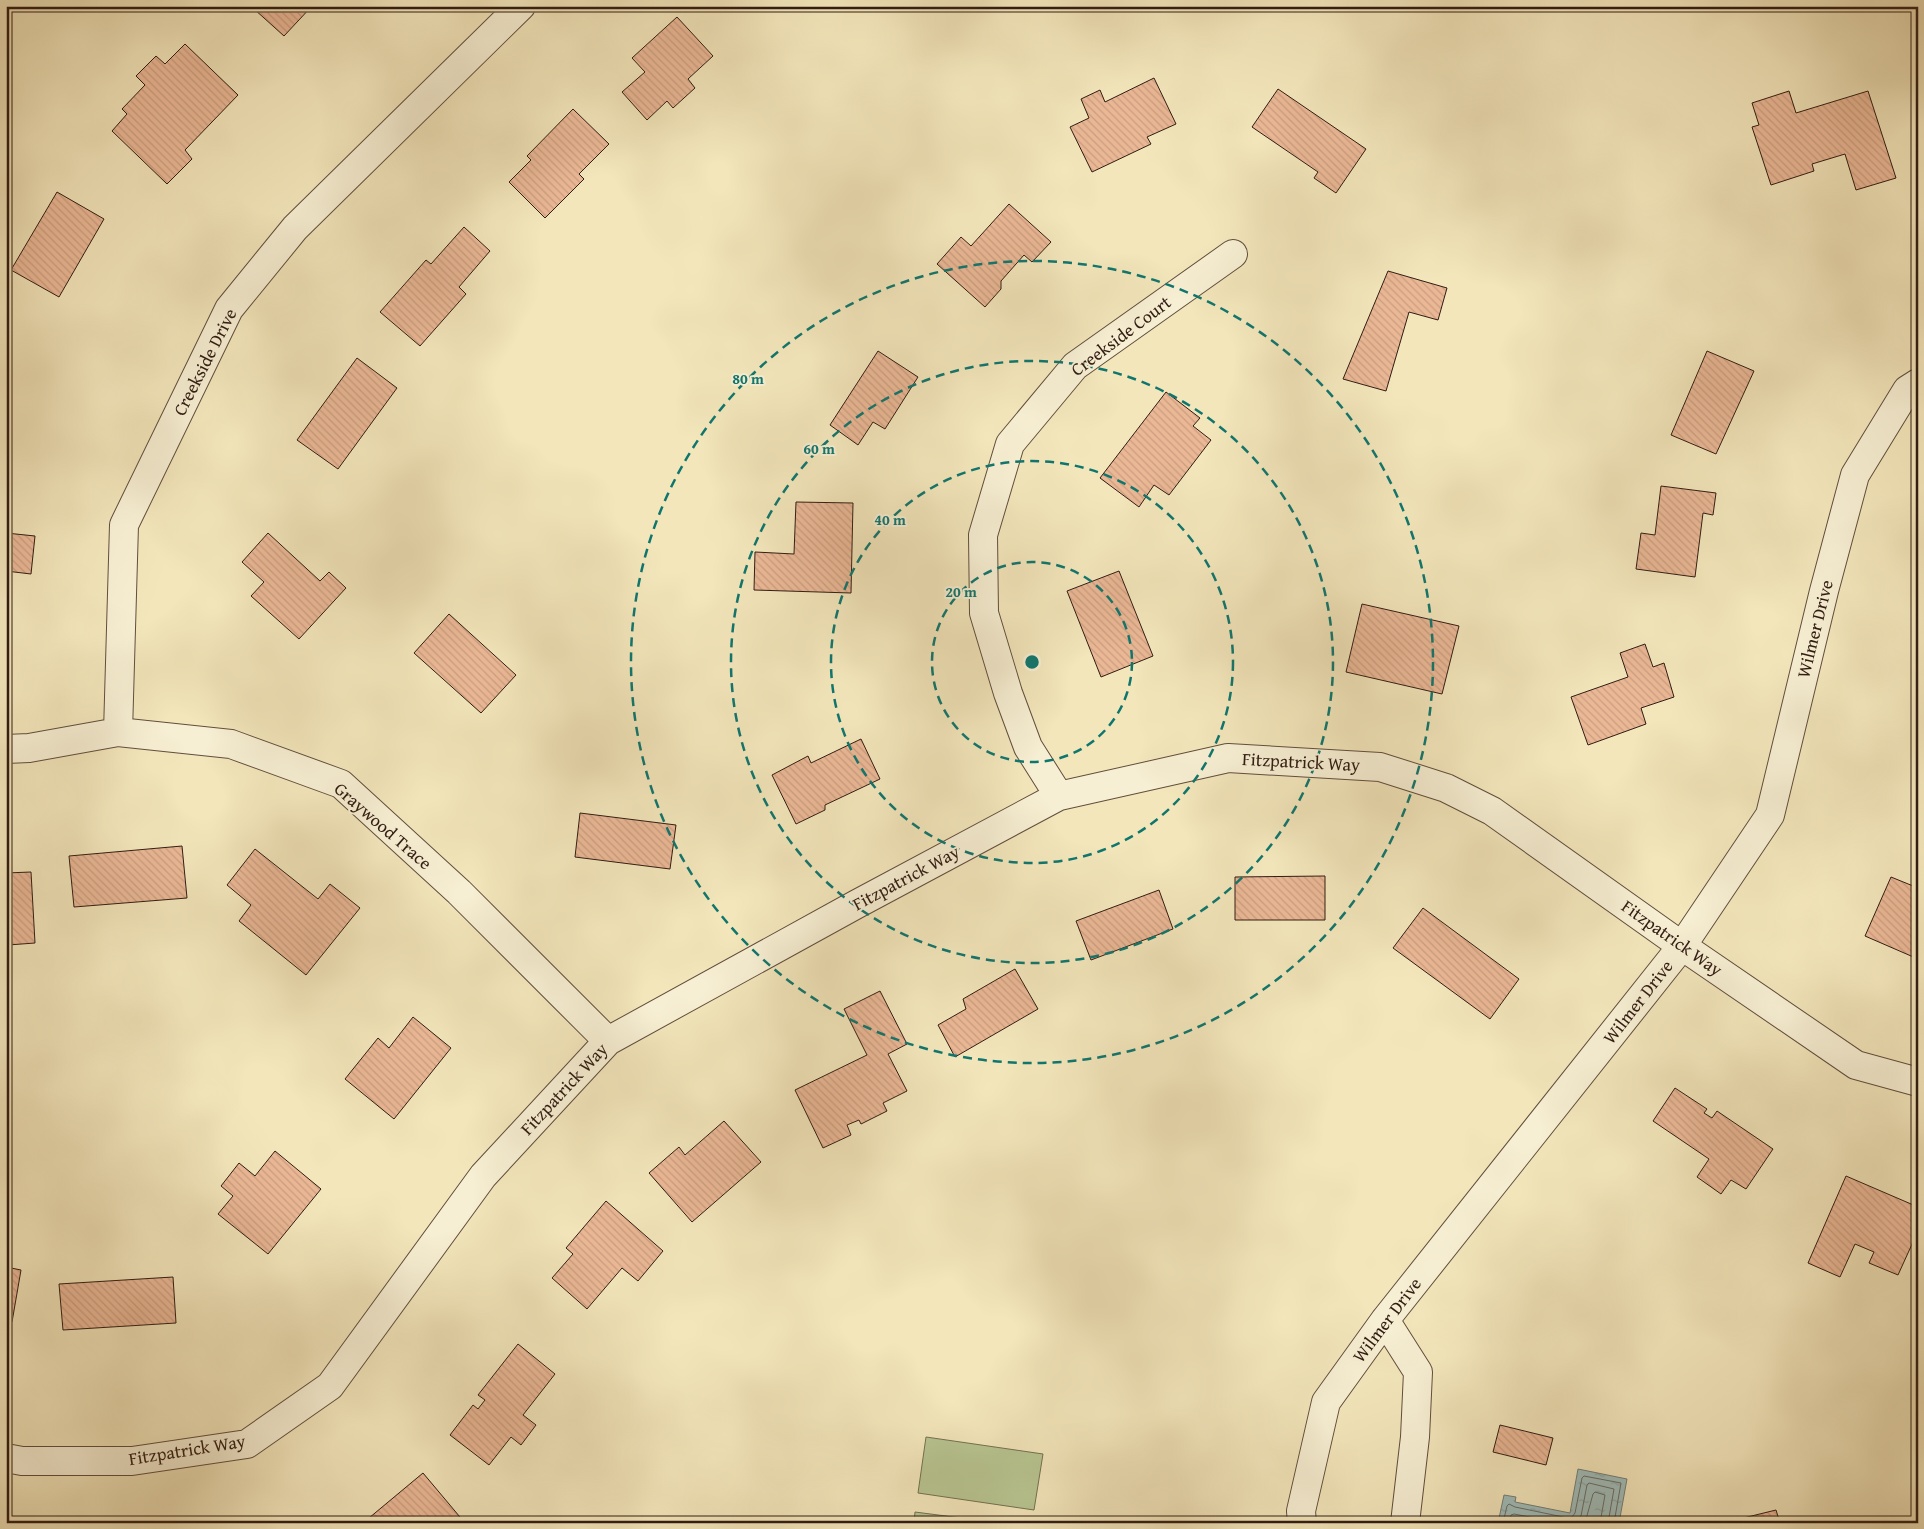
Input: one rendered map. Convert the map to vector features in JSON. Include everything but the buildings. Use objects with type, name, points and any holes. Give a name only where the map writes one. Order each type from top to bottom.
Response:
[{"type":"street","name":"Creekside Drive","points":[[118,732],[124,525],[229,309],[295,228],[521,6]]},
{"type":"street","name":"Creekside Court","points":[[1059,796],[1028,746],[1008,693],[984,613],[983,535],[1010,444],[1075,366],[1233,254]]},
{"type":"street","name":"Wilmer Drive","points":[[1302,1523],[1301,1511],[1326,1402],[1385,1320],[1682,946],[1770,815],[1824,591],[1855,476],[1907,390],[1918,383]]},
{"type":"street","name":"Graywood Trace","points":[[6,749],[30,748],[118,732],[232,744],[341,784],[459,892],[608,1041]]},
{"type":"street","name":"Fitzpatrick Way","points":[[6,1458],[22,1461],[132,1461],[247,1444],[330,1386],[483,1176],[608,1041],[849,908],[1059,796],[1228,758],[1380,766],[1446,788],[1492,811],[1682,946],[1856,1065],[1918,1082]]},
{"type":"street","points":[[1385,1320],[1418,1372],[1415,1437],[1406,1523]]},
{"type":"green space","points":[[926,1437],[1043,1454],[1034,1510],[918,1493]]},
{"type":"green space","points":[[915,1512],[1000,1523],[914,1523]]},
{"type":"water","points":[[1578,1469],[1627,1479],[1619,1523],[1498,1523],[1504,1495],[1516,1497],[1515,1502],[1570,1513]]}]
